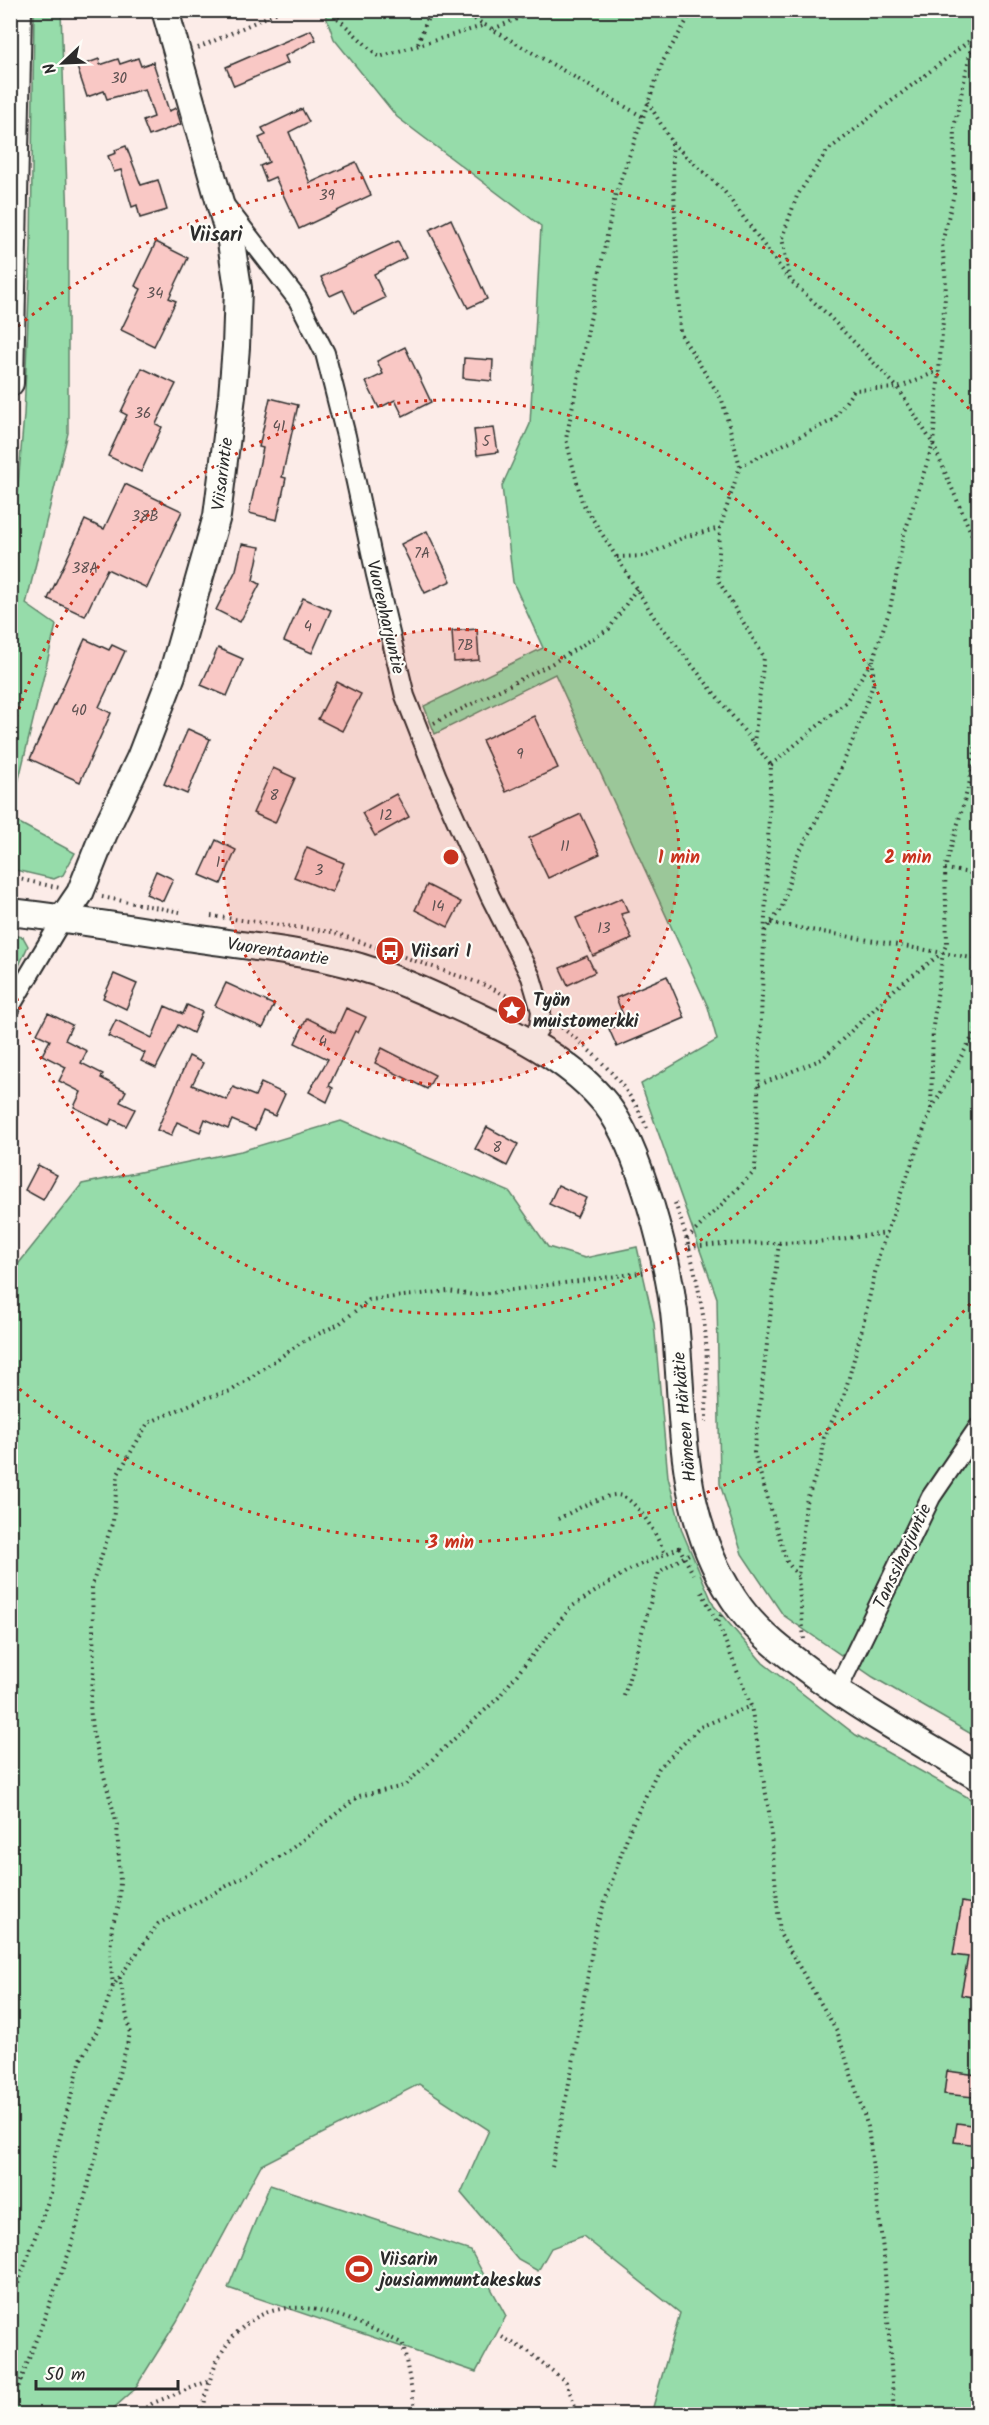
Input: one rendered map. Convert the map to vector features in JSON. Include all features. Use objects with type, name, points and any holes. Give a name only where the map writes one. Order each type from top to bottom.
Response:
[{"type":"main road","points":[[10,383],[18,10]]},
{"type":"main road","name":"Viisarintie","points":[[63,918],[80,892],[104,833],[140,758],[172,675],[197,593],[217,516],[236,347],[238,288],[231,242],[165,10]]},
{"type":"main road","name":"Vuorentaantie","points":[[10,912],[327,958],[370,970],[412,986],[530,1043]]},
{"type":"main road","name":"Hämeen Härkätie","points":[[530,1043],[574,1071],[608,1107],[624,1135],[643,1184],[662,1251],[673,1306],[685,1461],[704,1542],[730,1592],[743,1612],[766,1636],[837,1691],[978,1777]]},
{"type":"street","name":"Vuorenharjuntie","points":[[219,197],[298,300],[325,353],[405,696],[437,777],[490,896],[531,977],[541,1011],[539,1028],[530,1043]]},
{"type":"street","points":[[10,1007],[63,918]]},
{"type":"street","name":"Tanssiharjuntie","points":[[837,1691],[931,1497],[978,1428]]},
{"type":"path","points":[[178,57],[282,10]]},
{"type":"path","points":[[329,10],[379,57],[486,25]]},
{"type":"path","points":[[417,44],[431,10]]},
{"type":"path","points":[[459,10],[643,117]]},
{"type":"path","points":[[493,29],[538,10]]},
{"type":"path","points":[[687,1239],[755,1171],[771,765],[654,617],[616,557],[582,502],[566,439],[615,196],[663,62],[693,10]]},
{"type":"path","points":[[790,280],[782,238],[797,196],[827,151],[978,34]]},
{"type":"path","points":[[771,765],[845,703],[873,659],[890,609],[904,535],[933,444],[946,284],[942,243],[954,194],[955,123],[973,40]]},
{"type":"path","points":[[648,102],[672,143],[724,191],[790,280],[826,313],[898,388],[933,444],[978,549]]},
{"type":"path","points":[[672,143],[680,333],[722,400],[740,466],[720,528],[718,580],[764,657],[754,743]]},
{"type":"path","points":[[740,466],[833,420],[854,390],[898,388],[938,371]]},
{"type":"path","points":[[616,557],[646,556],[684,537],[720,528]]},
{"type":"path","points":[[419,730],[551,664],[609,629],[637,588]]},
{"type":"path","points":[[765,931],[782,907],[796,858],[827,800],[853,740],[873,685],[873,659]]},
{"type":"path","points":[[931,1110],[933,1026],[946,943],[945,869],[970,781],[978,732]]},
{"type":"path","points":[[945,869],[978,874]]},
{"type":"path","points":[[771,922],[978,959]]},
{"type":"path","points":[[759,1085],[822,1059],[896,988],[943,952]]},
{"type":"path","points":[[805,1649],[798,1577],[806,1502],[822,1458],[824,1438],[844,1396],[887,1233],[931,1110],[978,1027]]},
{"type":"path","points":[[689,1247],[817,1242],[887,1233]]},
{"type":"path","points":[[779,1243],[754,1454],[787,1562],[798,1577]]},
{"type":"path","points":[[113,1986],[112,1926],[119,1906],[120,1881],[117,1825],[92,1730],[90,1705],[94,1670],[92,1584],[113,1521],[118,1474],[148,1423],[205,1398],[231,1391],[302,1342],[339,1324],[369,1300],[448,1292],[474,1295],[582,1279],[639,1274],[647,1272],[655,1265],[662,1251]]},
{"type":"path","points":[[558,1518],[616,1495],[626,1498],[642,1514],[665,1554]]},
{"type":"path","points":[[10,2306],[51,2193],[54,2160],[81,2059],[98,2029],[113,1986],[158,1924],[286,1853],[359,1796],[404,1786],[498,1698],[571,1607],[629,1570],[687,1544],[704,1542]]},
{"type":"path","points":[[624,1696],[659,1572],[704,1542]]},
{"type":"path","points":[[730,1592],[718,1623],[752,1706],[769,1812],[780,1934],[837,2031],[868,2127],[884,2258],[894,2415]]},
{"type":"path","points":[[552,2167],[596,1927],[630,1830],[659,1768],[700,1728],[752,1706]]},
{"type":"path","points":[[10,2409],[70,2250],[130,2034],[120,1978]]},
{"type":"path","points":[[202,2415],[217,2359],[237,2331],[262,2313],[301,2307],[341,2315],[404,2344],[416,2415]]},
{"type":"path","points":[[502,2337],[529,2352],[566,2382],[578,2415]]},
{"type":"path","points":[[136,2415],[153,2403],[212,2380]]},
{"type":"green space","points":[[34,11],[61,11],[68,221],[68,433],[26,604],[56,625],[11,812],[10,579],[24,415],[31,247]]},
{"type":"green space","points":[[324,11],[978,11],[978,1738],[873,1677],[783,1615],[742,1554],[720,1484],[717,1298],[641,1084],[717,1040],[708,1007],[555,674],[435,734],[424,706],[543,648],[513,582],[502,486],[530,424],[541,226],[397,117],[334,39]]},
{"type":"green space","points":[[10,818],[75,853],[63,875],[54,879],[11,869]]},
{"type":"green space","points":[[11,935],[23,937],[28,946],[11,983]]},
{"type":"green space","points":[[341,1121],[510,1192],[548,1247],[585,1258],[637,1247],[654,1323],[668,1477],[682,1531],[714,1606],[763,1663],[856,1735],[978,1803],[978,2414],[651,2414],[680,2313],[583,2236],[551,2248],[538,2271],[518,2260],[461,2193],[489,2130],[419,2084],[261,2165],[177,2321],[134,2390],[107,2414],[11,2414],[11,1273],[82,1184],[241,1151]]},
{"type":"green space","name":"Viisarin jousiammuntakeskus","points":[[270,2185],[471,2251],[506,2316],[476,2372],[228,2288]]},
{"type":"building","points":[[311,30],[316,40],[285,56],[288,63],[234,86],[226,67]]},
{"type":"building","points":[[138,58],[141,66],[153,62],[169,111],[176,108],[181,124],[149,136],[143,121],[154,117],[145,89],[107,99],[104,91],[87,97],[77,67],[99,59],[100,65],[118,59],[120,64]]},
{"type":"building","points":[[302,109],[309,122],[289,132],[310,183],[356,162],[371,195],[299,229],[275,177],[266,181],[260,166],[269,162],[259,138],[266,135],[262,128]]},
{"type":"building","points":[[126,146],[141,185],[158,180],[167,210],[140,218],[137,205],[132,207],[121,170],[114,172],[108,156],[116,153],[115,150]]},
{"type":"building","points":[[451,219],[487,299],[468,308],[429,230]]},
{"type":"building","points":[[398,241],[406,258],[374,274],[385,298],[354,313],[343,290],[330,296],[321,277]]},
{"type":"building","points":[[156,242],[188,258],[169,298],[176,301],[154,346],[121,330],[141,289],[135,286]]},
{"type":"building","points":[[405,347],[431,402],[403,416],[395,400],[379,408],[366,382],[383,374],[377,361]]},
{"type":"building","points":[[464,358],[493,360],[492,381],[463,378]]},
{"type":"building","points":[[142,368],[176,384],[156,424],[162,427],[141,472],[108,456],[127,415],[121,412]]},
{"type":"building","points":[[270,398],[298,405],[282,477],[286,478],[277,520],[249,513],[263,448],[259,447]]},
{"type":"building","points":[[494,428],[498,452],[477,455],[474,430]]},
{"type":"building","points":[[125,484],[182,511],[147,588],[107,569],[85,616],[48,599],[85,520],[104,529]]},
{"type":"building","points":[[427,531],[451,581],[425,593],[401,544]]},
{"type":"building","points":[[242,544],[260,547],[253,580],[260,584],[240,622],[216,610],[236,570]]},
{"type":"building","points":[[303,598],[331,610],[312,653],[284,641]]},
{"type":"building","points":[[477,629],[479,660],[454,662],[452,631]]},
{"type":"building","points":[[85,639],[109,650],[112,645],[125,651],[99,707],[111,713],[80,782],[30,759]]},
{"type":"building","points":[[218,648],[243,659],[227,696],[201,685]]},
{"type":"building","points":[[337,682],[361,694],[342,731],[318,719]]},
{"type":"building","points":[[534,716],[558,768],[506,792],[482,740]]},
{"type":"building","points":[[188,729],[210,739],[187,794],[164,784]]},
{"type":"building","points":[[273,768],[295,778],[275,823],[253,813]]},
{"type":"building","points":[[396,794],[409,817],[375,836],[362,813]]},
{"type":"building","points":[[581,814],[600,854],[548,878],[529,838]]},
{"type":"building","points":[[216,840],[236,850],[221,884],[200,875]]},
{"type":"building","points":[[307,847],[344,863],[332,892],[294,877]]},
{"type":"building","points":[[156,871],[173,879],[163,901],[146,894]]},
{"type":"building","points":[[427,885],[461,902],[448,927],[415,910]]},
{"type":"building","points":[[622,898],[628,912],[621,914],[632,939],[593,956],[576,918]]},
{"type":"building","points":[[587,956],[595,972],[568,985],[560,968]]},
{"type":"building","points":[[114,974],[137,984],[126,1009],[103,998]]},
{"type":"building","points":[[667,976],[685,1018],[617,1047],[609,1029],[626,1022],[616,998]]},
{"type":"building","points":[[226,983],[274,1005],[263,1028],[215,1006]]},
{"type":"building","points":[[187,1005],[202,1012],[193,1033],[178,1025],[156,1068],[141,1061],[145,1053],[108,1036],[116,1020],[152,1038],[165,1006],[183,1014]]},
{"type":"building","points":[[346,1008],[366,1017],[358,1033],[355,1031],[329,1086],[333,1088],[327,1102],[309,1092],[328,1059],[295,1043],[307,1018],[335,1032]]},
{"type":"building","points":[[48,1013],[72,1025],[65,1040],[87,1051],[81,1063],[103,1074],[101,1078],[126,1091],[120,1102],[135,1109],[126,1126],[112,1119],[109,1125],[74,1107],[81,1092],[59,1081],[66,1067],[42,1055],[50,1040],[37,1034]]},
{"type":"building","points":[[382,1048],[435,1075],[427,1089],[375,1063]]},
{"type":"building","points":[[189,1056],[203,1063],[192,1085],[227,1100],[233,1087],[255,1096],[261,1083],[285,1094],[275,1116],[263,1111],[255,1130],[232,1120],[228,1129],[205,1119],[200,1132],[177,1122],[171,1136],[157,1130]]},
{"type":"building","points":[[487,1127],[518,1144],[507,1166],[475,1149]]},
{"type":"building","points":[[38,1165],[57,1175],[43,1200],[25,1190]]},
{"type":"building","points":[[558,1185],[586,1198],[577,1217],[549,1204]]},
{"type":"building","points":[[962,1902],[978,1905],[978,1998],[961,1995],[968,1957],[953,1955]]},
{"type":"building","points":[[947,2071],[977,2075],[974,2097],[944,2094]]},
{"type":"building","points":[[957,2123],[978,2126],[978,2145],[954,2142]]},
{"type":"place","name":"Viisari I","points":[[390,951]]},
{"type":"place","name":"Työn muistomerkki","points":[[512,1010]]},
{"type":"place","name":"Viisarin jousiammuntakeskus","points":[[359,2269]]},
{"type":"district","name":"Viisari","points":[[216,234]]}]
